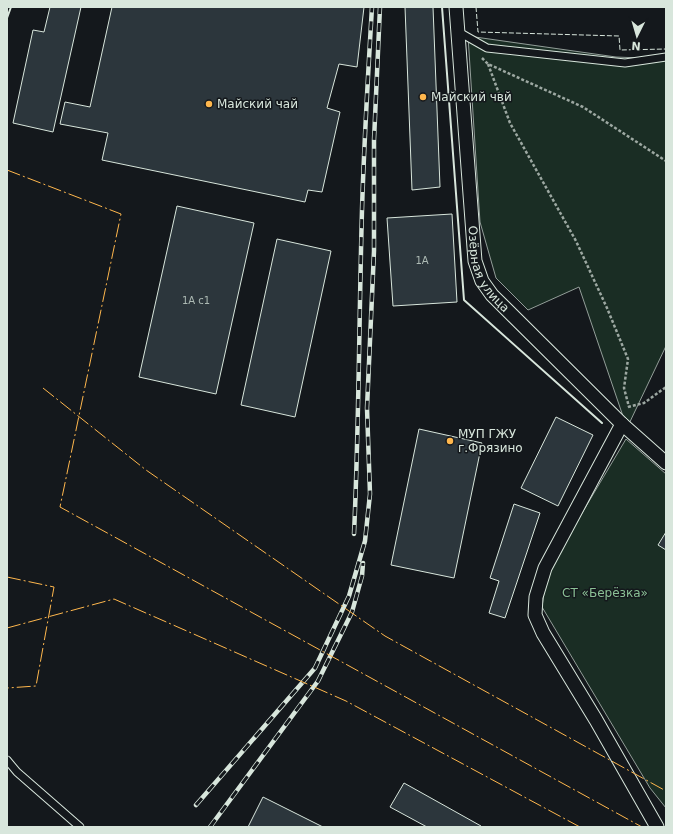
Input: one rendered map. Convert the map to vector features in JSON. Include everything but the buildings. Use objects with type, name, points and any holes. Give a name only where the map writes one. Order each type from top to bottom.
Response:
[{"type":"street","name":"Озёрная улица","points":[[456,7],[475,261],[482,281],[492,294],[622,424],[666,463]]},
{"type":"street","points":[[622,424],[545,568],[536,597],[535,616],[543,633],[596,720],[657,827]]},
{"type":"lane","points":[[457,31],[487,48],[625,63],[666,57]]},
{"type":"lane","points":[[7,760],[17,772],[80,827]]},
{"type":"path","points":[[478,53],[488,64],[510,123],[576,241],[607,308],[628,359],[624,388],[628,407],[622,424]]},
{"type":"path","points":[[488,64],[583,107],[666,161]]},
{"type":"path","points":[[628,407],[644,402],[666,387]]},
{"type":"green space","points":[[468,36],[616,57],[666,59],[666,346],[627,428],[579,287],[528,310],[496,278],[480,222]]},
{"type":"green space","name":"СТ «Берёзка»","points":[[626,439],[666,474],[666,808],[650,788],[542,607],[547,572]]},
{"type":"railway","points":[[354,534],[363,185],[372,7]]},
{"type":"railway","points":[[196,805],[315,668],[349,596],[365,541],[370,494],[367,408],[374,251],[374,140],[380,7]]},
{"type":"railway","points":[[210,827],[318,681],[352,612],[362,576],[363,563]]},
{"type":"fence","points":[[476,7],[478,32],[619,36],[620,50],[666,49]]},
{"type":"wall","points":[[7,18],[11,7]]},
{"type":"wall","points":[[442,7],[464,300],[602,423]]},
{"type":"power","points":[[7,170],[121,214],[60,507],[642,827]]},
{"type":"power","points":[[43,388],[146,470],[385,636],[666,791]]},
{"type":"power","points":[[7,577],[54,587],[36,686],[7,688]]},
{"type":"power","points":[[7,628],[114,599],[346,701],[580,827]]},
{"type":"place","name":"Майский чвй","points":[[423,97]]},
{"type":"place","name":"Майский чай","points":[[209,104]]},
{"type":"place","name":"МУП ГЖУ г.Фрязино","points":[[450,441]]}]
